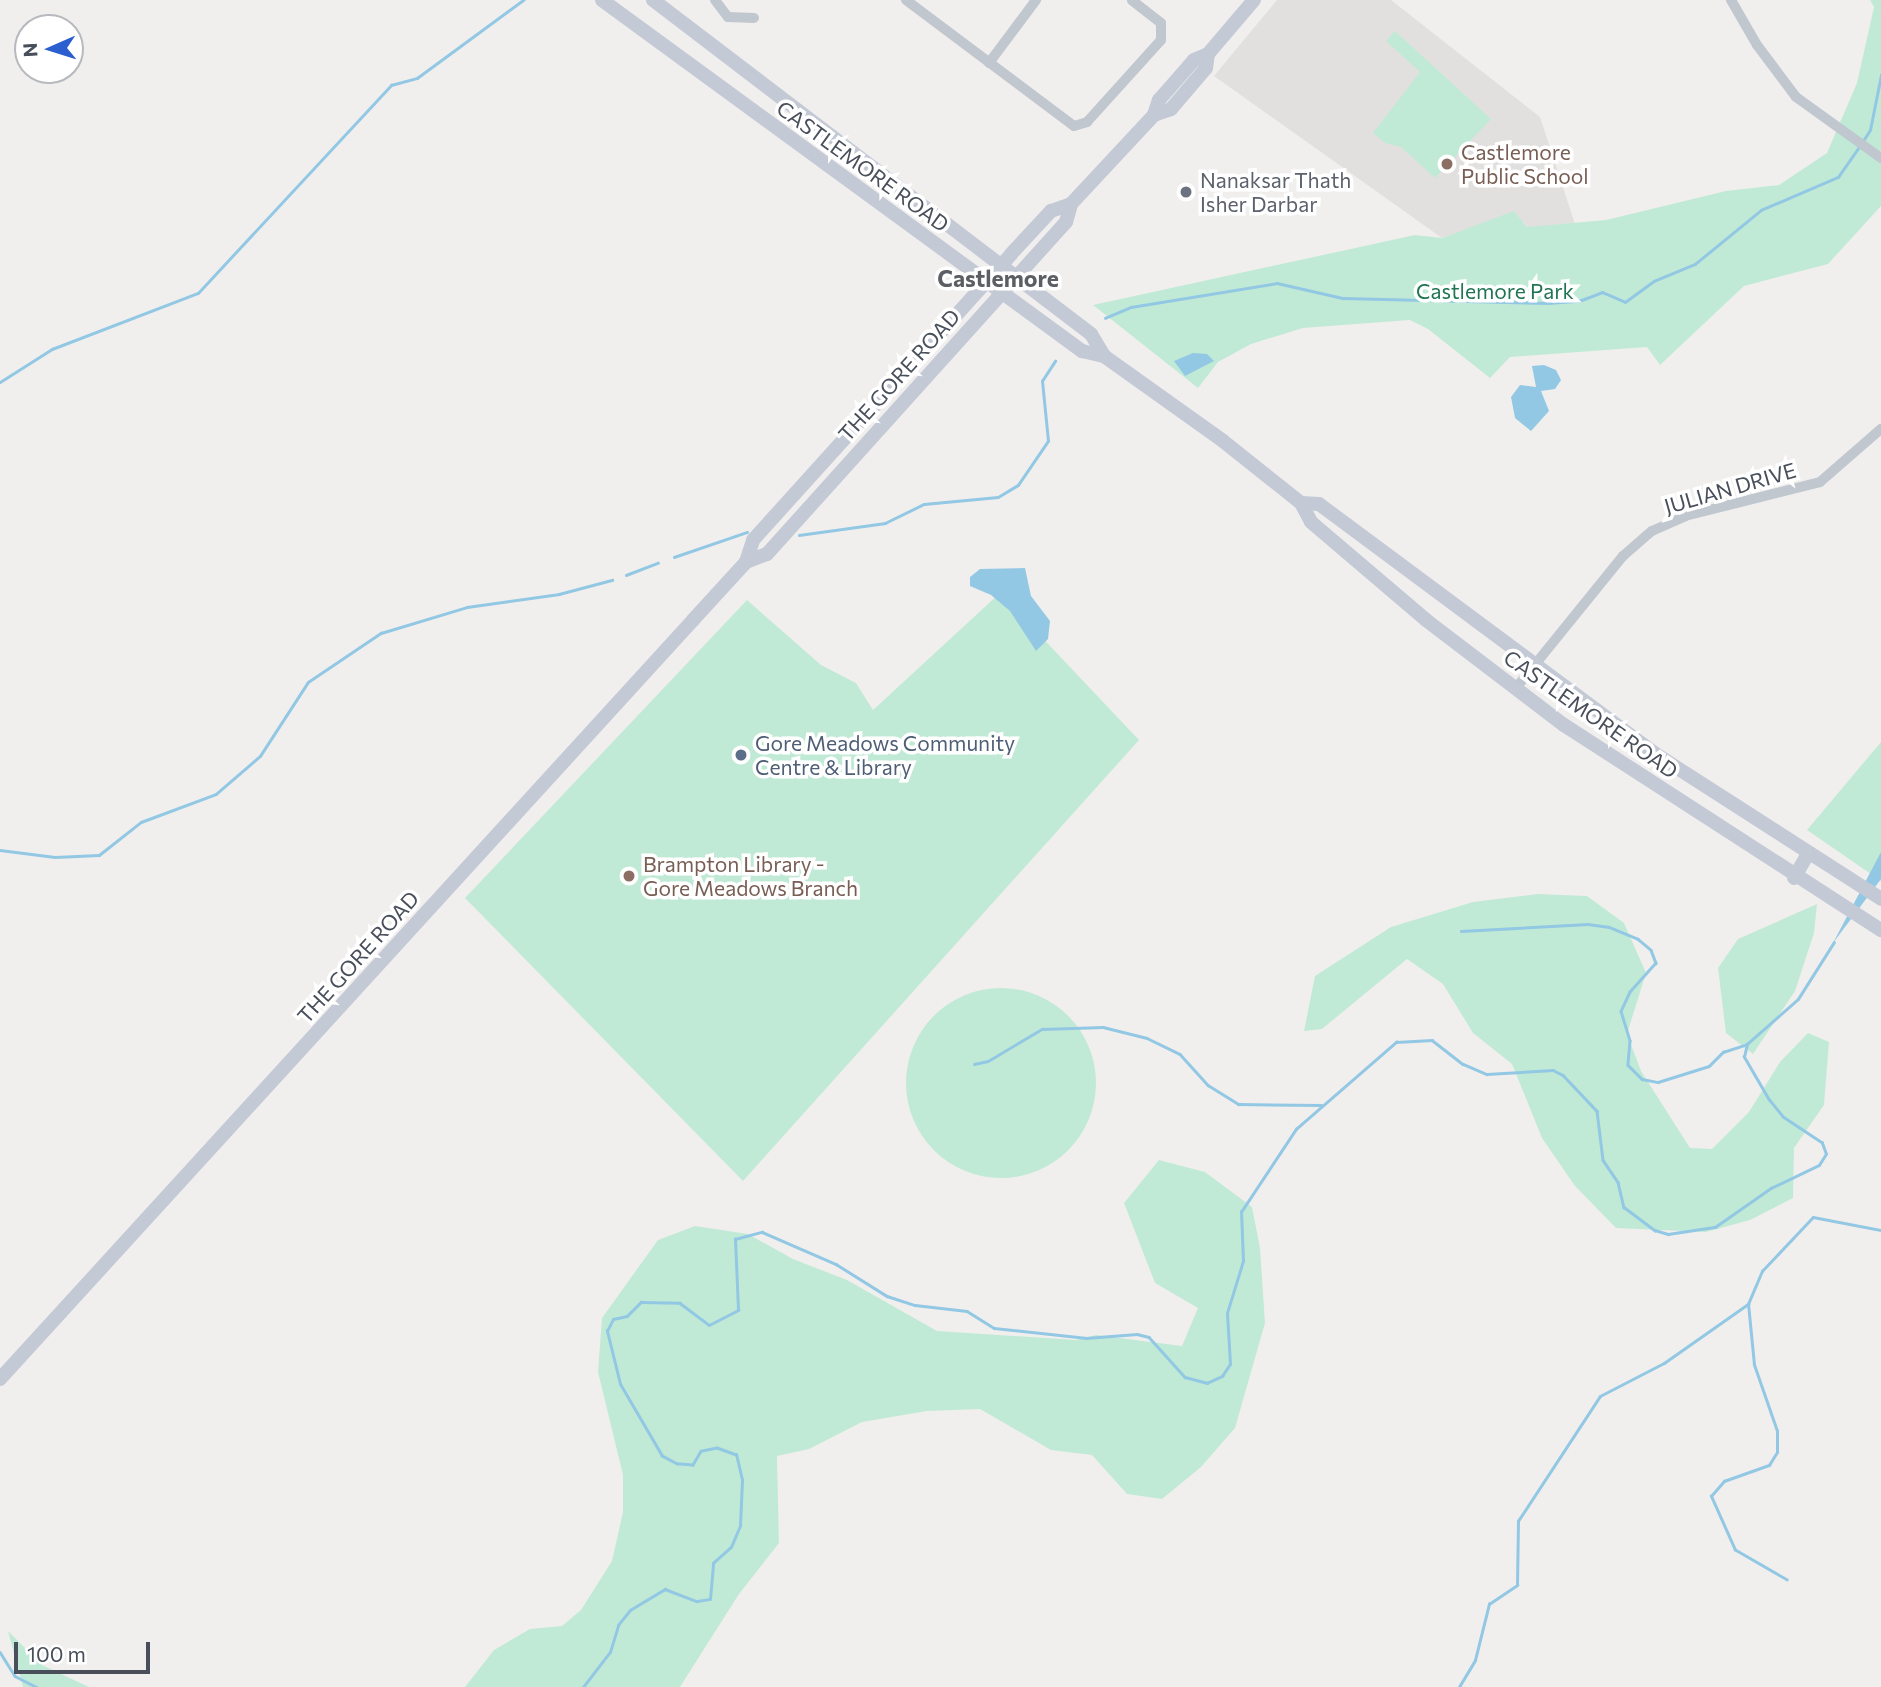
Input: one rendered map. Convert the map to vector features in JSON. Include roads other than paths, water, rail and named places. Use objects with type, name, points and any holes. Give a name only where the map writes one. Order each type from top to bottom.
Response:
[{"type":"main road","name":"CASTLEMORE ROAD","points":[[602,0],[1082,351],[1104,356]]},
{"type":"main road","name":"CASTLEMORE ROAD","points":[[653,0],[999,267],[1091,334],[1104,356],[1301,503],[1311,522],[1426,620],[1516,688],[1726,834],[1879,929]]},
{"type":"main road","name":"THE GORE ROAD","points":[[0,1379],[746,562],[753,540],[986,281],[1051,211],[1070,204],[1154,115],[1158,100],[1194,60],[1208,54],[1254,0]]},
{"type":"main road","name":"THE GORE ROAD","points":[[746,562],[767,554],[1066,222],[1070,204]]},
{"type":"main road","points":[[797,491],[811,504]]},
{"type":"main road","name":"CASTLEMORE ROAD","points":[[1301,503],[1320,504],[1532,666],[1740,811],[1881,899]]},
{"type":"main road","points":[[1726,834],[1740,811]]},
{"type":"main road","points":[[1794,878],[1808,854]]},
{"type":"street","points":[[715,0],[728,17],[754,18]]},
{"type":"street","points":[[989,63],[1036,0]]},
{"type":"street","points":[[909,1],[1070,124],[1083,125],[1161,40],[1161,23],[1132,0]]},
{"type":"street","points":[[1731,0],[1757,45],[1796,97],[1881,158]]},
{"type":"street","name":"JULIAN DRIVE","points":[[1516,688],[1623,556],[1652,531],[1685,516],[1820,482],[1881,429]]},
{"type":"water","points":[[1193,353],[1207,354],[1214,361],[1185,376],[1174,361]]},
{"type":"water","points":[[1544,365],[1556,370],[1561,380],[1555,389],[1541,391],[1549,411],[1531,431],[1515,418],[1511,397],[1520,385],[1536,387],[1532,366]]},
{"type":"water","points":[[1025,568],[1031,596],[1050,621],[1048,639],[1036,651],[1010,611],[991,595],[970,586],[970,577],[980,569]]},
{"type":"water","points":[[1881,852],[1881,879],[1833,943]]},
{"type":"waterway","points":[[0,382],[52,349],[198,293],[391,85],[417,78],[523,0]]},
{"type":"waterway","points":[[1863,141],[1870,130],[1881,75]]},
{"type":"waterway","points":[[1105,318],[1131,307],[1277,283],[1343,298],[1548,303],[1579,301],[1602,292],[1625,302],[1654,281],[1695,264],[1761,210],[1838,177],[1859,147]]},
{"type":"waterway","points":[[799,535],[885,523],[924,504],[998,497],[1018,485],[1048,441],[1042,381],[1055,361]]},
{"type":"waterway","points":[[674,557],[747,532]]},
{"type":"waterway","points":[[626,575],[658,563]]},
{"type":"waterway","points":[[0,850],[55,857],[99,855],[141,822],[216,794],[260,756],[308,682],[381,633],[467,607],[559,594],[612,580]]},
{"type":"waterway","points":[[1461,931],[1588,924],[1609,927],[1638,939],[1651,950],[1656,963],[1630,992],[1621,1011],[1630,1041],[1628,1065],[1642,1079],[1658,1082],[1709,1066],[1723,1052],[1747,1044],[1798,999],[1834,942]]},
{"type":"waterway","points":[[974,1064],[988,1061],[1042,1029],[1103,1027],[1147,1038],[1180,1054],[1208,1085],[1238,1104],[1321,1105]]},
{"type":"waterway","points":[[583,1687],[610,1652],[618,1625],[630,1610],[665,1589],[697,1601],[710,1599],[713,1563],[731,1547],[740,1526],[742,1480],[736,1455],[717,1448],[701,1451],[693,1465],[677,1464],[662,1456],[620,1384],[607,1331],[613,1319],[627,1316],[641,1302],[680,1303],[709,1325],[738,1310],[735,1239],[762,1232],[836,1264],[887,1296],[915,1305],[967,1311],[994,1328],[1086,1338],[1137,1334],[1149,1337],[1185,1377],[1207,1383],[1222,1376],[1230,1364],[1227,1313],[1243,1261],[1241,1212],[1296,1129],[1396,1042],[1432,1040],[1463,1064],[1487,1074],[1553,1070],[1563,1075],[1597,1111],[1603,1160],[1618,1182],[1624,1207],[1655,1230],[1668,1234],[1715,1227],[1771,1188],[1819,1165],[1826,1154],[1822,1143],[1783,1117],[1769,1100],[1744,1057],[1747,1044]]},
{"type":"waterway","points":[[1787,1580],[1735,1550],[1711,1496],[1724,1481],[1769,1465],[1777,1452],[1777,1431],[1754,1365],[1748,1304],[1762,1271],[1813,1217],[1881,1230]]},
{"type":"waterway","points":[[1459,1687],[1475,1660],[1489,1604],[1517,1585],[1518,1521],[1600,1396],[1664,1363],[1748,1304]]},
{"type":"waterway","points":[[0,1652],[15,1676],[37,1687]]},
{"type":"place","name":"Castlemore Public School","points":[[1447,164]]},
{"type":"place","name":"Nanaksar Thath Isher Darbar","points":[[1186,192]]},
{"type":"place","name":"Gore Meadows Community Centre & Library","points":[[741,755]]},
{"type":"place","name":"Brampton Library - Gore Meadows Branch","points":[[629,876]]},
{"type":"district","name":"Castlemore","points":[[998,278]]},
{"type":"park label","name":"Castlemore Park","points":[[1495,291]]}]
